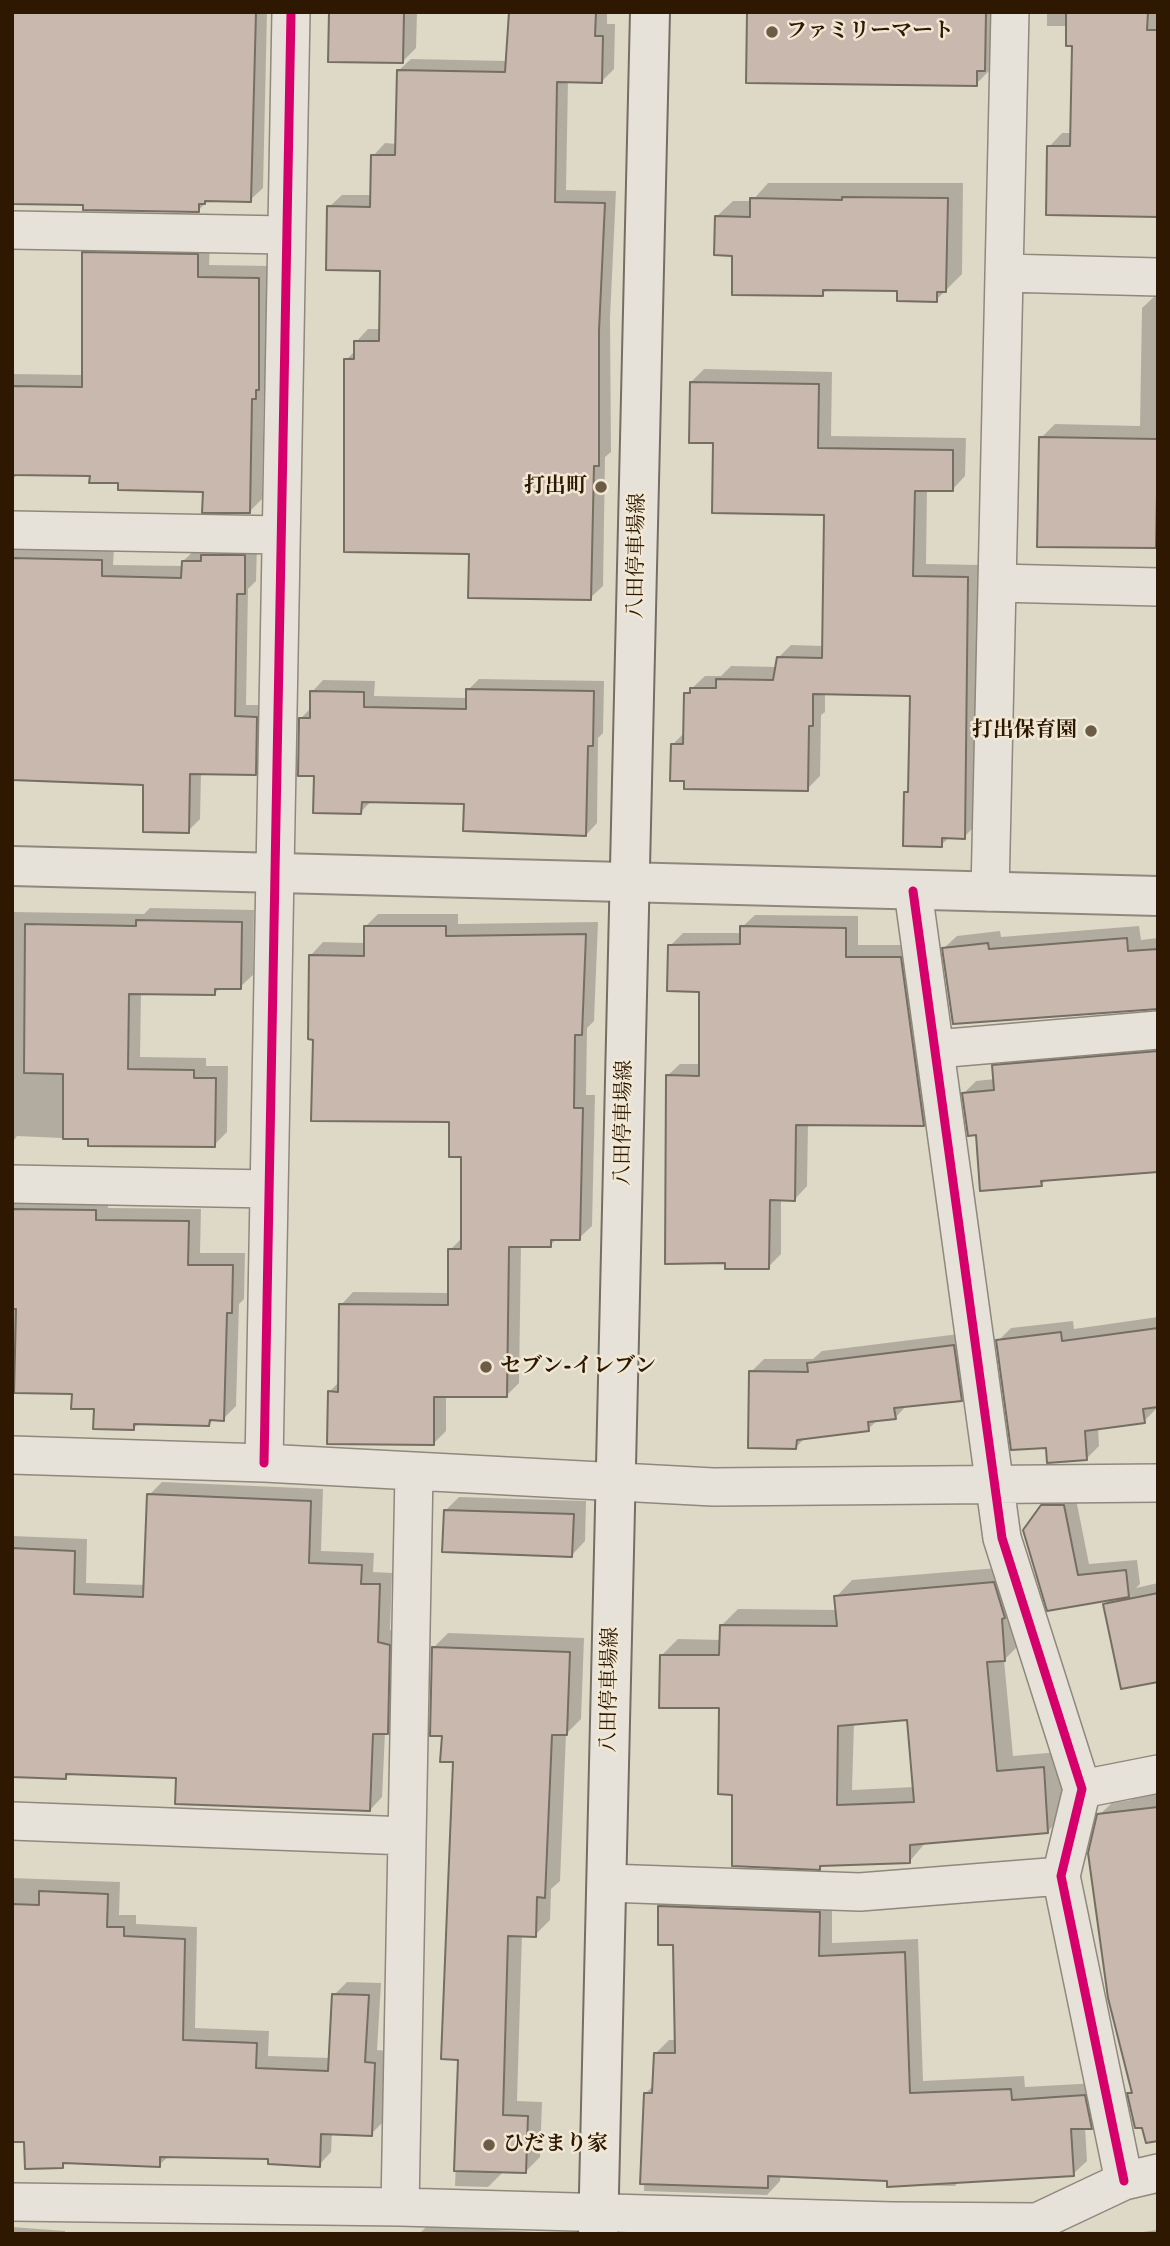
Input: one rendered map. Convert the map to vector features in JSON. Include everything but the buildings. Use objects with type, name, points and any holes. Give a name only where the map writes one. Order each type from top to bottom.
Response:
[{"type":"main road","name":"八田停車場線","points":[[599,2223],[650,12]]},
{"type":"main road","points":[[12,866],[1158,896]]},
{"type":"street","points":[[264,1463],[290,12]]},
{"type":"street","points":[[990,892],[1010,12]]},
{"type":"street","points":[[12,230],[285,235]]},
{"type":"street","points":[[1004,273],[1158,277]]},
{"type":"street","points":[[12,530],[281,535]]},
{"type":"street","points":[[997,583],[1158,587]]},
{"type":"street","points":[[12,2202],[81,2218],[400,2207],[599,2223],[892,2227],[1037,2222],[1141,2177],[1061,1876],[1082,1789],[1002,1538],[913,891]]},
{"type":"street","points":[[936,1049],[1158,1030]]},
{"type":"street","points":[[12,1184],[268,1189]]},
{"type":"street","points":[[12,1455],[264,1463],[617,1484],[771,1488],[1158,1483]]},
{"type":"street","points":[[400,2207],[414,1472]]},
{"type":"street","points":[[1082,1789],[1158,1774]]},
{"type":"street","points":[[12,1821],[407,1836]]},
{"type":"street","points":[[607,1883],[860,1892],[1061,1876]]},
{"type":"cycle path","points":[[264,1463],[291,12]]},
{"type":"cycle path","points":[[913,891],[1002,1538],[1082,1789],[1061,1876],[1124,2181]]},
{"type":"place","name":"ファミリーマート","points":[[772,32]]},
{"type":"place","name":"打出町","points":[[601,487]]},
{"type":"place","name":"打出保育園","points":[[1091,731]]},
{"type":"place","name":"セブン-イレブン","points":[[486,1367]]},
{"type":"place","name":"ひだまり家","points":[[489,2145]]}]
